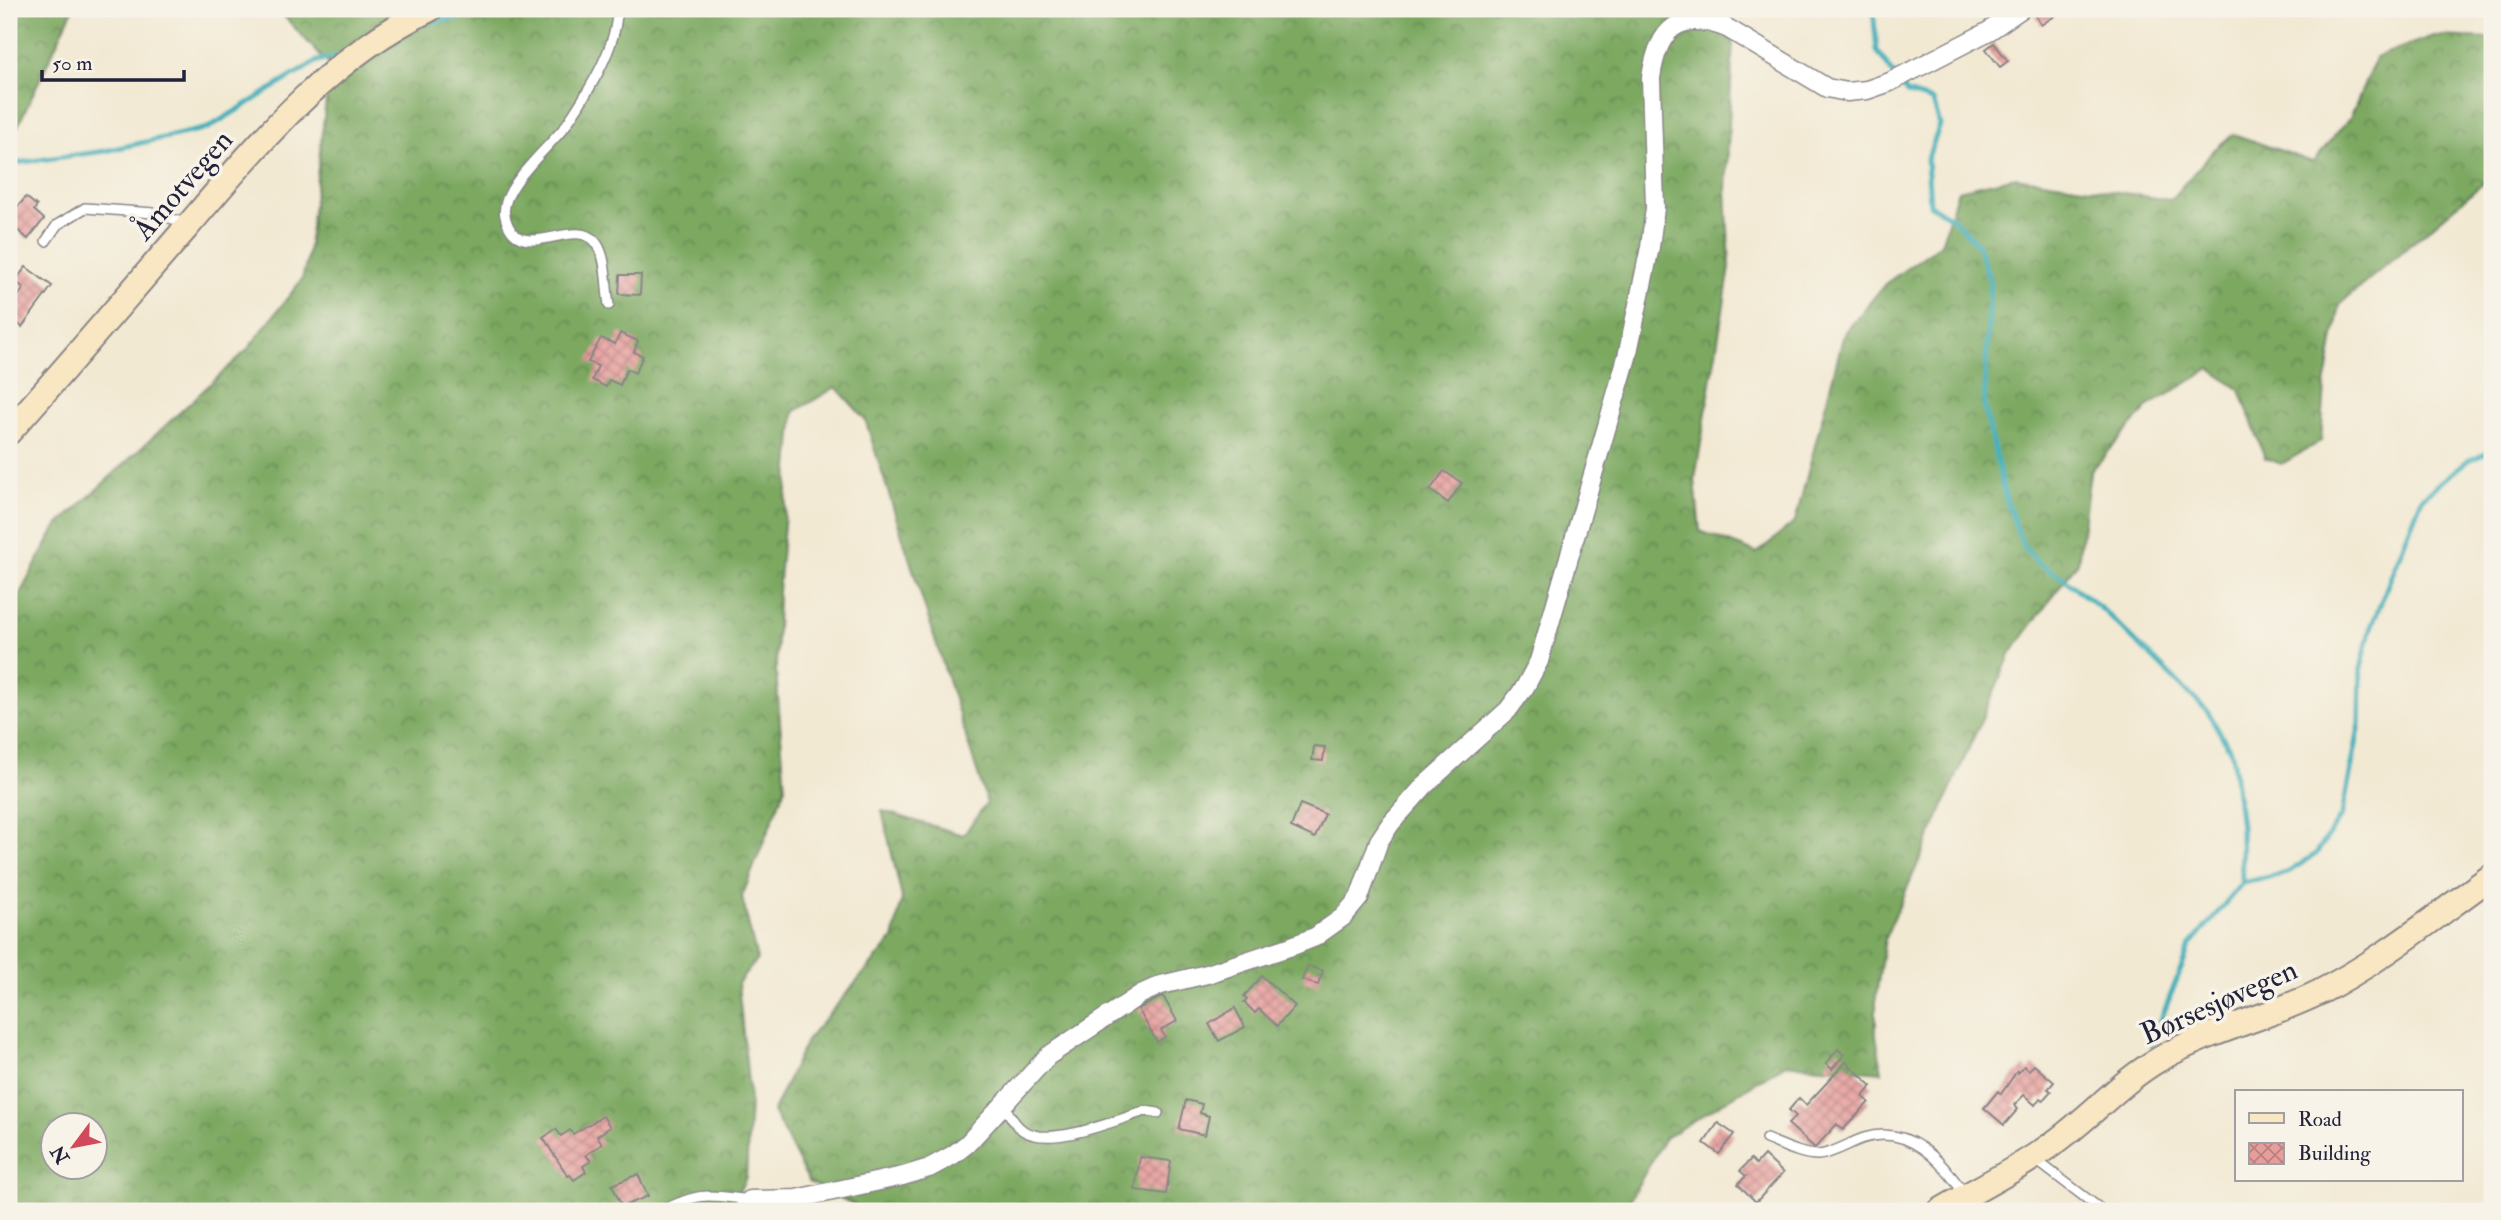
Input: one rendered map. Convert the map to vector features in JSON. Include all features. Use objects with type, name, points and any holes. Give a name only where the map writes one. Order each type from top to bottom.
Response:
[{"type":"main road","name":"Åmotvegen","points":[[9,432],[272,130],[327,76],[369,43],[430,9]]},
{"type":"main road","name":"Børsesjøvegen","points":[[1940,1211],[2066,1135],[2138,1073],[2157,1061],[2207,1036],[2290,1006],[2323,990],[2375,958],[2492,876]]},
{"type":"street","points":[[750,1200],[796,1199],[929,1168],[953,1156],[968,1144],[1048,1056],[1141,994],[1161,985],[1207,974],[1292,946],[1315,936],[1343,917],[1359,898],[1379,841],[1391,823],[1426,785],[1508,710],[1539,661],[1627,358],[1650,247],[1655,208],[1651,78],[1654,59],[1667,32],[1684,21],[1698,19],[1713,22],[1727,27],[1827,88],[1847,92],[1867,90],[1890,82],[1989,31],[2021,9]]},
{"type":"lane","points":[[609,304],[603,259],[595,241],[582,233],[525,240],[510,228],[504,209],[518,181],[565,127],[588,89],[610,46],[617,9]]},
{"type":"lane","points":[[46,241],[57,225],[85,208],[154,213],[189,224]]},
{"type":"lane","points":[[1004,1105],[1020,1129],[1040,1137],[1059,1136],[1145,1111],[1158,1114]]},
{"type":"lane","points":[[1766,1139],[1808,1154],[1821,1155],[1867,1137],[1901,1137],[1914,1142],[1933,1156],[1966,1196]]},
{"type":"lane","points":[[2031,1157],[2103,1211]]},
{"type":"lane","points":[[661,1211],[696,1196],[750,1200]]},
{"type":"lane","points":[[734,1211],[750,1200]]},
{"type":"green space","points":[[9,9],[73,9],[16,130],[9,130]]},
{"type":"green space","points":[[280,9],[1713,9],[1733,41],[1726,189],[1730,268],[1695,479],[1700,531],[1757,553],[1795,522],[1844,334],[1885,284],[1941,244],[1958,190],[2016,177],[2170,200],[2215,149],[2233,134],[2313,162],[2351,116],[2376,57],[2433,36],[2492,38],[2492,176],[2340,304],[2325,386],[2321,441],[2282,464],[2265,458],[2240,390],[2210,369],[2149,406],[2090,472],[2078,562],[2011,653],[1885,938],[1876,996],[1876,1035],[1882,1072],[1786,1064],[1665,1138],[1623,1211],[866,1211],[809,1182],[773,1111],[806,1041],[893,939],[902,898],[882,811],[963,835],[987,803],[865,419],[836,387],[794,412],[778,592],[776,670],[785,788],[742,897],[757,960],[738,983],[750,1101],[746,1177],[730,1211],[9,1211],[9,614],[56,527],[247,350],[302,279],[307,261],[330,66]]},
{"type":"building","points":[[2041,9],[2056,9],[2059,13],[2041,25],[2034,13]]},
{"type":"building","points":[[1994,43],[2008,61],[2000,67],[1986,49]]},
{"type":"building","points":[[26,197],[37,206],[34,210],[44,219],[28,239],[16,229],[12,235],[9,232],[9,204],[15,210]]},
{"type":"building","points":[[26,267],[52,286],[22,327],[9,316],[9,309],[24,288],[15,281]]},
{"type":"building","points":[[620,275],[641,275],[640,295],[619,294]]},
{"type":"building","points":[[620,333],[638,341],[634,352],[643,356],[635,373],[627,369],[620,385],[609,380],[606,387],[592,380],[598,366],[588,362],[601,338],[615,344]]},
{"type":"building","points":[[1444,471],[1462,483],[1448,503],[1430,490]]},
{"type":"building","points":[[1314,746],[1325,747],[1323,761],[1312,760]]},
{"type":"building","points":[[1300,804],[1325,814],[1315,838],[1291,827]]},
{"type":"building","points":[[1308,966],[1323,971],[1318,985],[1302,980]]},
{"type":"building","points":[[1262,976],[1295,1006],[1277,1026],[1259,1009],[1255,1013],[1244,1002],[1247,999],[1244,996]]},
{"type":"building","points":[[1163,996],[1177,1021],[1161,1030],[1165,1037],[1157,1042],[1138,1009]]},
{"type":"building","points":[[1235,1008],[1245,1027],[1219,1041],[1209,1024]]},
{"type":"building","points":[[1838,1049],[1844,1055],[1832,1069],[1826,1064]]},
{"type":"building","points":[[1846,1062],[1872,1086],[1863,1096],[1869,1102],[1843,1130],[1837,1124],[1815,1148],[1788,1124],[1796,1116],[1789,1110],[1799,1098],[1806,1105]]},
{"type":"building","points":[[2034,1065],[2054,1082],[2048,1089],[2051,1091],[2035,1105],[2024,1095],[2014,1105],[2018,1109],[2004,1125],[1984,1108],[1998,1091],[2001,1094],[2017,1071],[2018,1073],[2024,1066],[2029,1070]]},
{"type":"building","points":[[1186,1100],[1202,1104],[1200,1113],[1209,1116],[1205,1135],[1179,1129]]},
{"type":"building","points":[[603,1116],[610,1127],[597,1136],[602,1144],[586,1155],[591,1161],[583,1166],[586,1172],[574,1180],[568,1176],[543,1138],[556,1129],[561,1136],[570,1130],[573,1134]]},
{"type":"building","points":[[1718,1123],[1734,1134],[1719,1154],[1704,1143]]},
{"type":"building","points":[[1764,1155],[1783,1173],[1756,1202],[1738,1184],[1746,1176],[1740,1171],[1751,1159],[1756,1164]]},
{"type":"building","points":[[1140,1157],[1171,1161],[1166,1194],[1135,1190]]},
{"type":"building","points":[[638,1174],[648,1196],[622,1207],[612,1185]]},
{"type":"waterway","points":[[430,22],[518,9]]},
{"type":"waterway","points":[[1873,9],[1877,51],[1907,93],[1933,101],[1940,125],[1927,160],[1930,205],[1954,219],[1978,245],[1990,282],[1984,406],[2005,496],[2023,546],[2039,564],[2063,578],[2104,611],[2207,711],[2232,753],[2241,827],[2242,883],[2190,946],[2151,1045]]},
{"type":"waterway","points":[[9,164],[105,151],[208,128],[317,61],[340,56]]},
{"type":"waterway","points":[[2242,883],[2287,873],[2316,854],[2342,815],[2360,724],[2361,669],[2370,630],[2422,498],[2467,461],[2492,450]]}]
